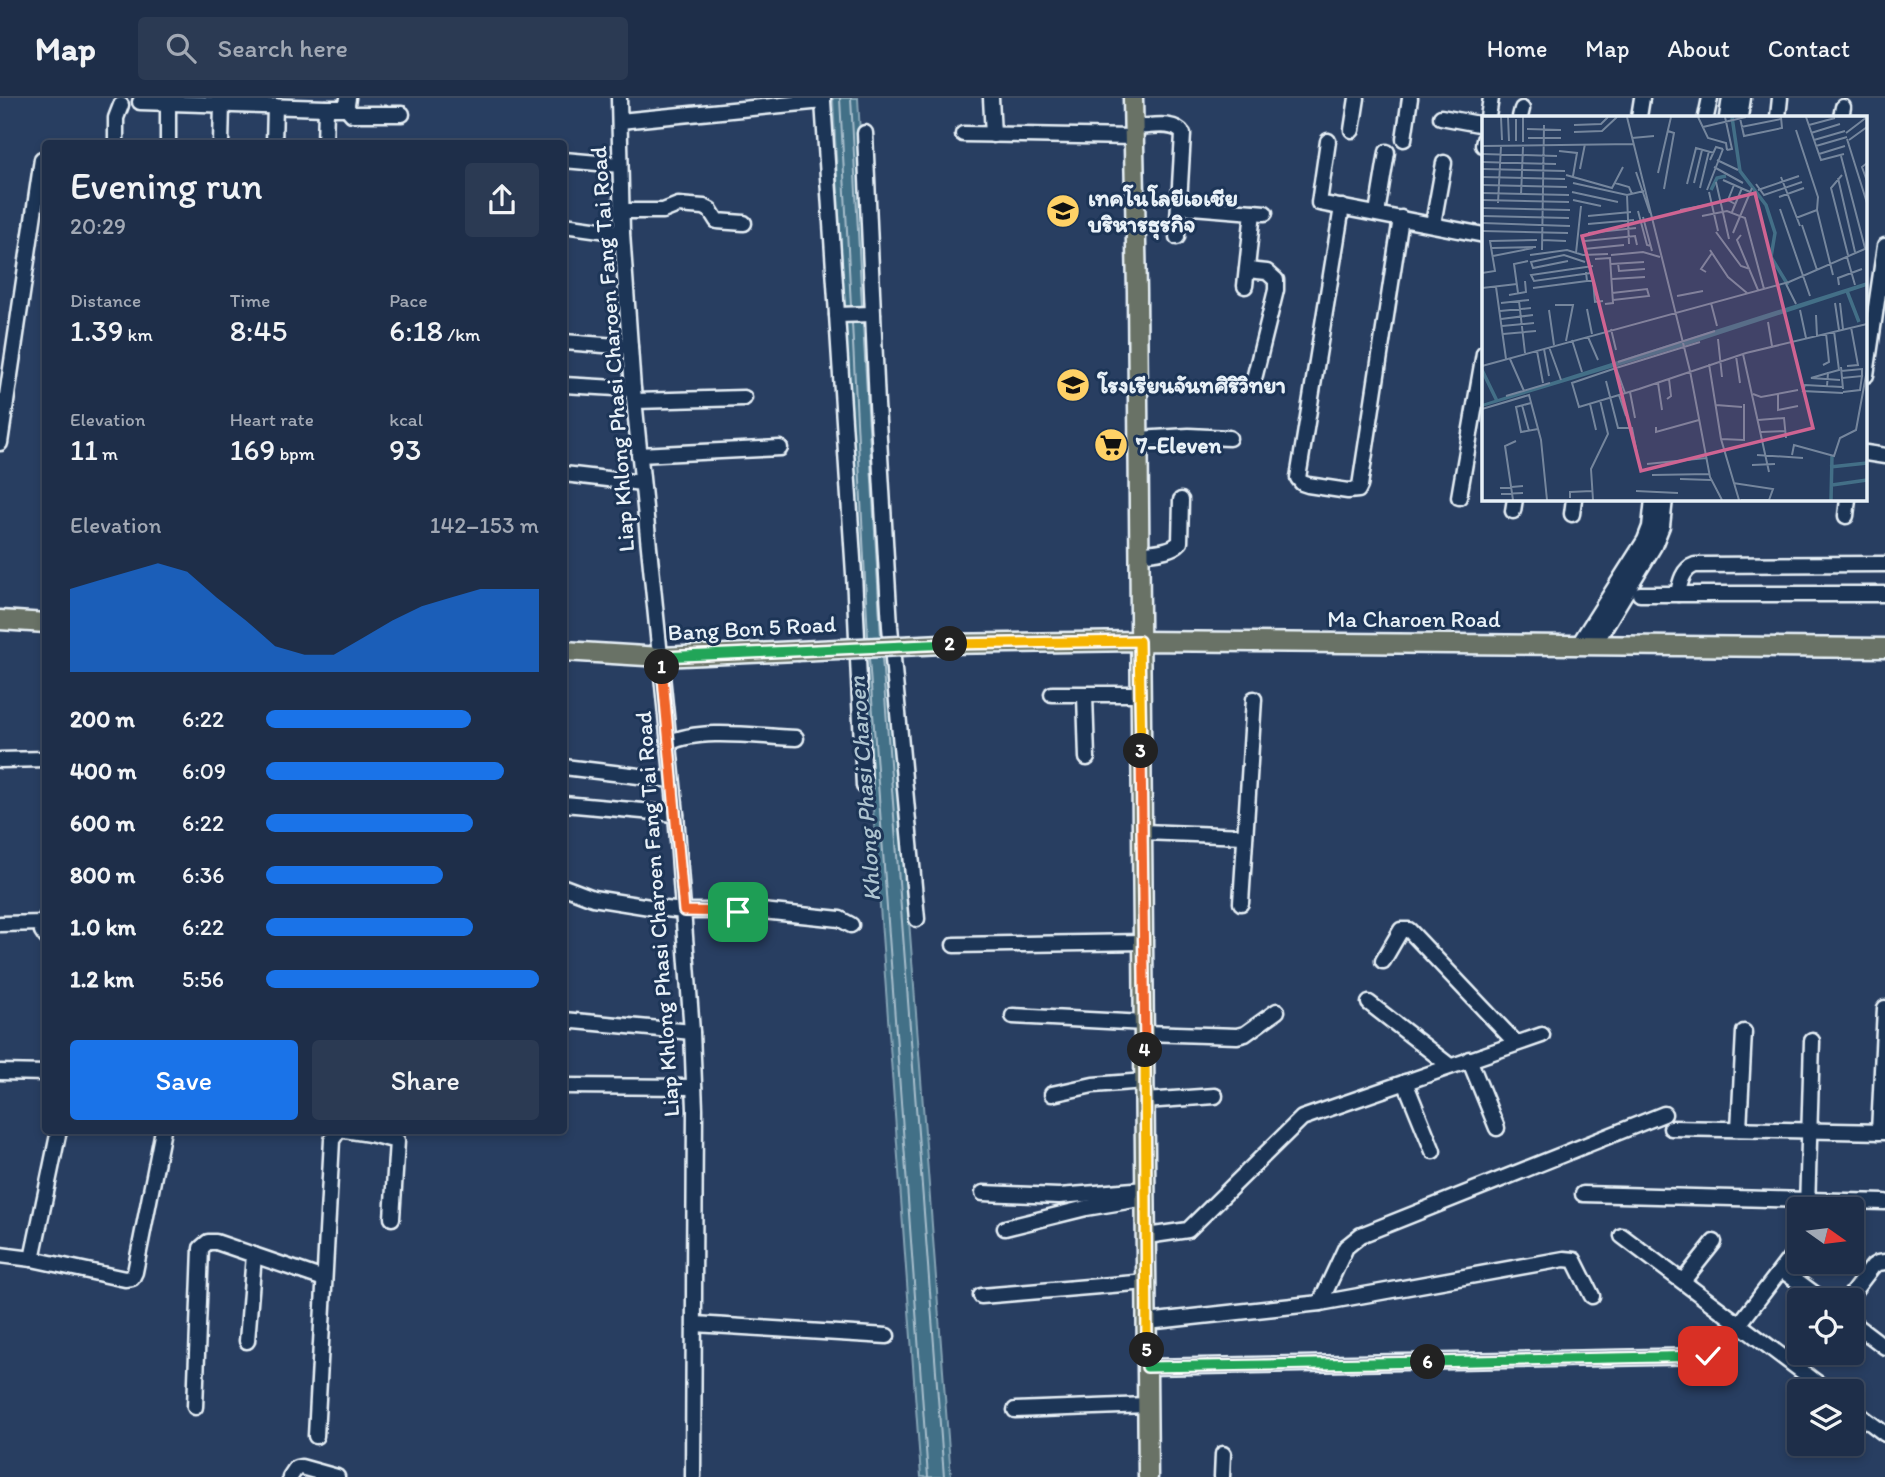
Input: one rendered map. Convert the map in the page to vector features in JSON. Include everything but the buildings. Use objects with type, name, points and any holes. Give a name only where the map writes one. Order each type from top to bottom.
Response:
[{"type":"main road","points":[[1133,98],[1148,1477]]},
{"type":"main road","points":[[0,620],[42,623]]},
{"type":"main road","name":"Ma Charoen Road","points":[[943,644],[1139,641],[1885,648]]},
{"type":"main road","name":"Bang Bon 5 Road","points":[[567,651],[661,657],[943,644]]},
{"type":"street","name":"Liap Khlong Phasi Charoen Fang Tai Road","points":[[619,98],[621,211],[630,347],[673,780],[692,1031],[695,1324],[692,1477]]},
{"type":"street","points":[[991,98],[993,135]]},
{"type":"street","points":[[1352,130],[1357,98]]},
{"type":"street","points":[[1404,139],[1410,98]]},
{"type":"street","points":[[1488,116],[1491,98]]},
{"type":"street","points":[[1639,116],[1642,98]]},
{"type":"street","points":[[1706,116],[1710,98]]},
{"type":"street","points":[[1727,116],[1730,98]]},
{"type":"street","points":[[1740,116],[1743,98]]},
{"type":"street","points":[[1778,116],[1780,98]]},
{"type":"street","points":[[120,102],[126,110],[134,111],[140,100],[222,104],[242,101],[275,106],[294,102],[326,108],[347,102],[352,114],[402,114]]},
{"type":"street","points":[[620,121],[823,100],[839,315],[864,786]]},
{"type":"street","points":[[116,140],[116,118],[120,102]]},
{"type":"street","points":[[168,103],[168,140]]},
{"type":"street","points":[[221,140],[222,104]]},
{"type":"street","points":[[274,140],[275,106]]},
{"type":"street","points":[[326,108],[326,140]]},
{"type":"street","points":[[1441,117],[1482,125]]},
{"type":"street","points":[[963,134],[1134,132],[1174,126],[1181,130],[1184,138],[1177,237]]},
{"type":"street","points":[[865,133],[872,314],[890,626],[917,919]]},
{"type":"street","points":[[1328,141],[1319,203],[1482,235]]},
{"type":"street","points":[[1377,213],[1388,152]]},
{"type":"street","points":[[0,443],[42,159]]},
{"type":"street","points":[[567,160],[620,165]]},
{"type":"street","points":[[1433,224],[1444,163]]},
{"type":"street","points":[[621,211],[663,211],[678,205],[704,207],[710,210],[717,221],[744,223]]},
{"type":"street","points":[[1180,206],[1259,213],[1245,286]]},
{"type":"street","points":[[1342,207],[1298,478],[1308,485],[1348,491],[1360,486],[1401,218]]},
{"type":"street","points":[[567,225],[622,233]]},
{"type":"street","points":[[1868,361],[1885,246]]},
{"type":"street","points":[[1247,270],[1268,272],[1276,281],[1253,383]]},
{"type":"street","points":[[839,315],[872,314]]},
{"type":"street","points":[[567,342],[630,347]]},
{"type":"street","points":[[1459,497],[1482,365]]},
{"type":"street","points":[[567,385],[634,395],[744,398]]},
{"type":"street","points":[[1138,439],[1188,436],[1229,438]]},
{"type":"street","points":[[639,456],[779,448]]},
{"type":"street","points":[[567,474],[642,484]]},
{"type":"street","points":[[1139,554],[1166,550],[1180,542],[1181,500]]},
{"type":"street","points":[[1650,543],[1653,500]]},
{"type":"street","points":[[1587,645],[1662,527],[1665,500]]},
{"type":"street","points":[[1846,516],[1848,500]]},
{"type":"street","points":[[1678,594],[1686,570],[1695,565],[1885,564]]},
{"type":"street","points":[[1640,594],[1885,594]]},
{"type":"street","points":[[1052,694],[1140,694]]},
{"type":"street","points":[[1085,695],[1087,758]]},
{"type":"street","points":[[1241,903],[1254,699]]},
{"type":"street","points":[[669,743],[685,736],[703,735],[796,738]]},
{"type":"street","points":[[0,760],[42,760]]},
{"type":"street","points":[[567,767],[673,780]]},
{"type":"street","points":[[567,804],[676,814]]},
{"type":"street","points":[[1143,832],[1245,836]]},
{"type":"street","points":[[567,888],[593,898],[684,911],[762,911],[840,919],[851,925]]},
{"type":"street","points":[[0,924],[42,925]]},
{"type":"street","points":[[1383,961],[1401,930],[1409,930],[1516,1043]]},
{"type":"street","points":[[954,945],[1144,942]]},
{"type":"street","points":[[1369,1003],[1450,1066]]},
{"type":"street","points":[[1013,1016],[1237,1036],[1245,1034],[1277,1010]]},
{"type":"street","points":[[1671,1128],[1882,1132],[1885,1011]]},
{"type":"street","points":[[567,1020],[692,1031]]},
{"type":"street","points":[[1739,1129],[1744,1032]]},
{"type":"street","points":[[1147,1236],[1188,1230],[1298,1121],[1542,1035]]},
{"type":"street","points":[[1808,1197],[1812,1041]]},
{"type":"street","points":[[1469,1059],[1497,1128]]},
{"type":"street","points":[[0,1072],[42,1073]]},
{"type":"street","points":[[1052,1094],[1093,1085],[1145,1081]]},
{"type":"street","points":[[1405,1082],[1433,1152]]},
{"type":"street","points":[[567,1086],[694,1087]]},
{"type":"street","points":[[1145,1101],[1215,1096]]},
{"type":"street","points":[[1320,1303],[1346,1247],[1361,1235],[1664,1114]]},
{"type":"street","points":[[32,1259],[58,1134]]},
{"type":"street","points":[[0,1255],[32,1259],[125,1279],[132,1278],[162,1134]]},
{"type":"street","points":[[316,1436],[332,1140],[336,1134]]},
{"type":"street","points":[[377,1134],[397,1141],[392,1218]]},
{"type":"street","points":[[983,1193],[1059,1196],[1146,1193]]},
{"type":"street","points":[[1005,1228],[1146,1193]]},
{"type":"street","points":[[1583,1194],[1787,1203]]},
{"type":"street","points":[[1864,1203],[1885,1202]]},
{"type":"street","points":[[1622,1237],[1812,1379]]},
{"type":"street","points":[[195,1406],[201,1248],[208,1242],[216,1242],[324,1279]]},
{"type":"street","points":[[1683,1281],[1714,1242]]},
{"type":"street","points":[[247,1341],[254,1255]]},
{"type":"street","points":[[1147,1322],[1320,1303],[1564,1259],[1574,1260],[1592,1296]]},
{"type":"street","points":[[1856,1288],[1873,1266],[1885,1262]]},
{"type":"street","points":[[1147,1367],[1708,1356],[1718,1352],[1787,1263]]},
{"type":"street","points":[[1782,1270],[1807,1288]]},
{"type":"street","points":[[981,1296],[1147,1282]]},
{"type":"street","points":[[695,1324],[887,1336]]},
{"type":"street","points":[[1864,1331],[1885,1348]]},
{"type":"street","points":[[1015,1410],[1147,1405]]},
{"type":"street","points":[[1864,1418],[1885,1434]]},
{"type":"street","points":[[1222,1477],[1223,1454]]},
{"type":"street","points":[[290,1477],[296,1468],[301,1467],[337,1477]]},
{"type":"water","points":[[833,98],[858,98],[889,655],[951,1477],[921,1477],[862,656]]},
{"type":"place","name":"เทคโนโลยีเอเชีย บริหารธุรกิจ","points":[[1063,211]]},
{"type":"place","name":"โรงเรียนจันทศิริวิทยา","points":[[1073,385]]},
{"type":"place","name":"7-Eleven","points":[[1111,445]]},
{"type":"route","points":[[738,912],[684,911],[661,657],[943,644],[1139,641],[1147,1367],[1708,1356]]},
{"type":"water label","name":"Khlong Phasi Charoen","points":[[864,789]]}]
